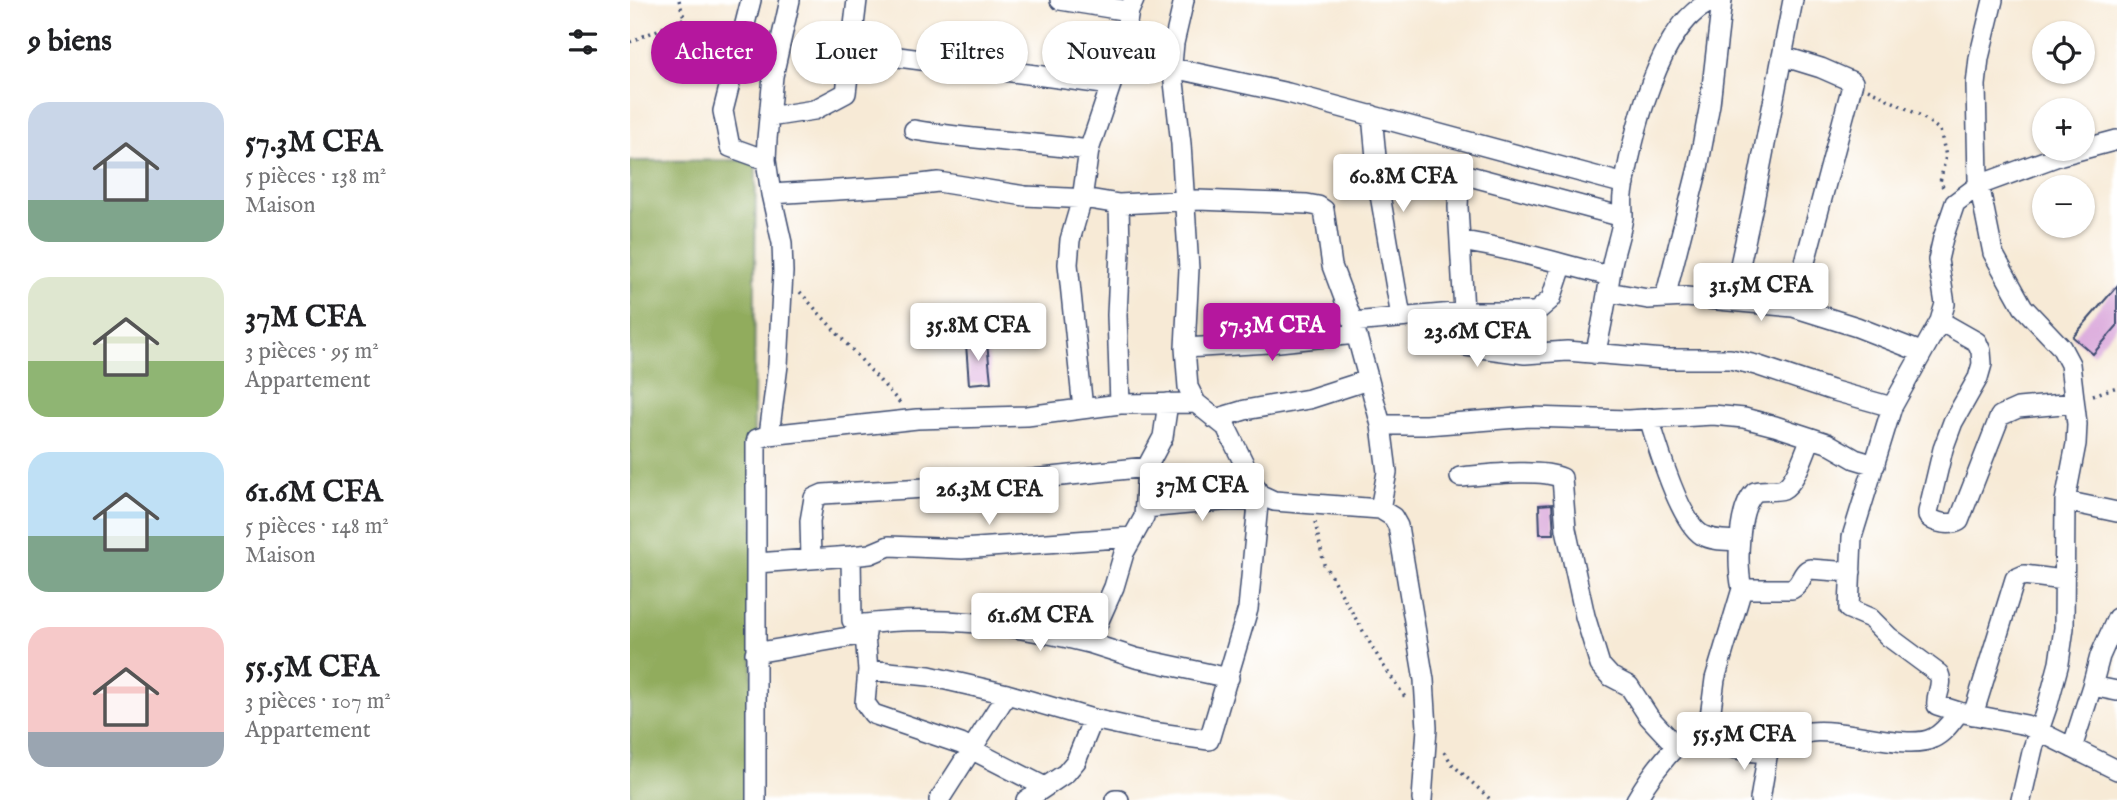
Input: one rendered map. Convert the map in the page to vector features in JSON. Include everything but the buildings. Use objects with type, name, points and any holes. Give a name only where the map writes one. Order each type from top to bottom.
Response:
[{"type":"street","points":[[751,0],[723,111],[730,147],[766,160]]},
{"type":"street","points":[[769,435],[778,365],[783,272],[782,243],[766,160],[775,65],[790,0]]},
{"type":"street","points":[[855,21],[857,0]]},
{"type":"street","points":[[1060,0],[1132,5],[1122,52],[1089,150],[1082,199],[1071,233],[1068,264],[1083,409]]},
{"type":"street","points":[[1179,21],[1184,0]]},
{"type":"street","points":[[1595,354],[1623,216],[1625,184],[1659,63],[1670,42],[1692,12],[1716,0]]},
{"type":"street","points":[[1665,298],[1698,168],[1710,104],[1722,0]]},
{"type":"street","points":[[1732,301],[1755,201],[1793,0]]},
{"type":"street","points":[[1993,0],[1979,58],[1976,85],[1979,185],[1993,253],[2023,307],[2061,347],[2070,364],[2077,424],[2065,501],[2064,628],[2059,663],[2033,748],[2021,800]]},
{"type":"street","points":[[1782,56],[1853,82],[1793,307]]},
{"type":"street","points":[[902,57],[1111,85]]},
{"type":"street","points":[[1180,70],[1288,93],[1625,184]]},
{"type":"street","points":[[769,117],[814,110],[845,94],[848,84]]},
{"type":"street","points":[[868,670],[929,676],[1007,694],[1093,719],[1206,741],[1211,737],[1251,596],[1259,497],[1229,431],[1196,403],[1188,387],[1185,348],[1189,269],[1175,84]]},
{"type":"street","points":[[1372,115],[1379,189],[1401,317]]},
{"type":"street","points":[[914,130],[976,140],[1011,140],[1089,150]]},
{"type":"street","points":[[2117,140],[2061,155],[1979,185],[1955,203],[1942,238],[1938,260],[1945,304],[1940,321],[1892,407],[1852,537],[1850,610],[1870,618],[1889,637],[1939,674],[1941,682],[1937,705],[2039,730],[2117,770]]},
{"type":"street","points":[[1623,216],[1464,175],[1459,180],[1457,195],[1467,347],[1525,354],[1567,351],[1655,359],[1730,359],[1892,407]]},
{"type":"street","points":[[771,194],[938,182],[1025,196],[1119,204],[1184,200],[1307,204],[1322,208],[1326,214],[1332,266],[1354,328],[1381,425],[1387,472],[1380,509]]},
{"type":"street","points":[[1119,204],[1120,250],[1116,315],[1120,404]]},
{"type":"street","points":[[1461,241],[1493,245],[1562,266],[1640,298],[1686,297],[1793,307],[1857,327],[1921,352]]},
{"type":"street","points":[[1185,348],[1269,343],[1401,317],[1465,312],[1536,312],[1551,299],[1562,266]]},
{"type":"street","points":[[1940,321],[1977,342],[1982,364],[1978,378],[1953,422],[1943,449],[1928,512],[1932,520],[1953,524],[1959,521],[2000,416],[2018,408],[2074,403]]},
{"type":"street","points":[[1215,419],[1245,410],[1309,399],[1368,380]]},
{"type":"street","points":[[1089,643],[1114,586],[1122,556],[1140,524],[1145,508],[1147,467],[1163,437],[1168,403]]},
{"type":"street","points":[[756,800],[756,441],[769,435],[917,419],[1003,417],[1120,404],[1196,403]]},
{"type":"street","points":[[1381,425],[1530,417],[1628,420],[1705,414],[1744,418],[1811,438],[1875,466]]},
{"type":"street","points":[[1649,418],[1663,463],[1686,519],[1695,530],[1710,538],[1740,541]]},
{"type":"street","points":[[1707,740],[1715,679],[1742,589],[1738,573],[1746,506],[1751,496],[1759,491],[1782,489],[1794,479],[1811,438]]},
{"type":"street","points":[[811,559],[811,507],[815,497],[823,494],[976,485],[1147,467]]},
{"type":"street","points":[[1460,477],[1512,473],[1562,478],[1566,529],[1585,616],[1600,665],[1610,676],[1629,686],[1649,717],[1676,746]]},
{"type":"street","points":[[1145,508],[1259,497],[1274,501],[1380,509],[1394,517],[1398,526],[1424,680],[1427,728],[1422,800]]},
{"type":"street","points":[[2065,501],[2117,512]]},
{"type":"street","points":[[757,563],[870,554],[889,547],[998,547],[1132,537]]},
{"type":"street","points":[[850,556],[852,620],[865,629]]},
{"type":"street","points":[[1742,589],[1792,589],[1810,569],[1851,572]]},
{"type":"street","points":[[1636,800],[1647,780],[1676,746],[1686,740],[1707,740],[1750,751],[1768,751],[1803,734],[1814,732],[1850,733],[1921,742],[1935,737],[1966,714],[2015,579],[2024,575],[2063,580]]},
{"type":"street","points":[[2072,748],[2100,656],[2117,618]]},
{"type":"street","points":[[755,653],[865,629],[946,622],[996,625],[1089,643],[1136,659],[1228,678]]},
{"type":"street","points":[[865,629],[868,670],[865,703],[873,714],[972,749],[1045,787]]},
{"type":"street","points":[[2092,686],[2117,691]]},
{"type":"street","points":[[939,800],[1007,694]]},
{"type":"street","points":[[1026,800],[1066,773],[1076,761],[1093,719]]},
{"type":"street","points":[[1759,800],[1768,751]]},
{"type":"path","points":[[678,0],[696,58],[723,111]]},
{"type":"path","points":[[630,42],[685,18]]},
{"type":"path","points":[[1853,82],[1921,116],[1940,130],[1946,156],[1940,182],[1955,203]]},
{"type":"path","points":[[783,272],[896,400],[917,419]]},
{"type":"path","points":[[2074,403],[2117,387]]},
{"type":"path","points":[[1311,503],[1324,564],[1381,662],[1453,765],[1491,800]]},
{"type":"green space","points":[[756,160],[751,800],[630,800],[630,161]]}]
